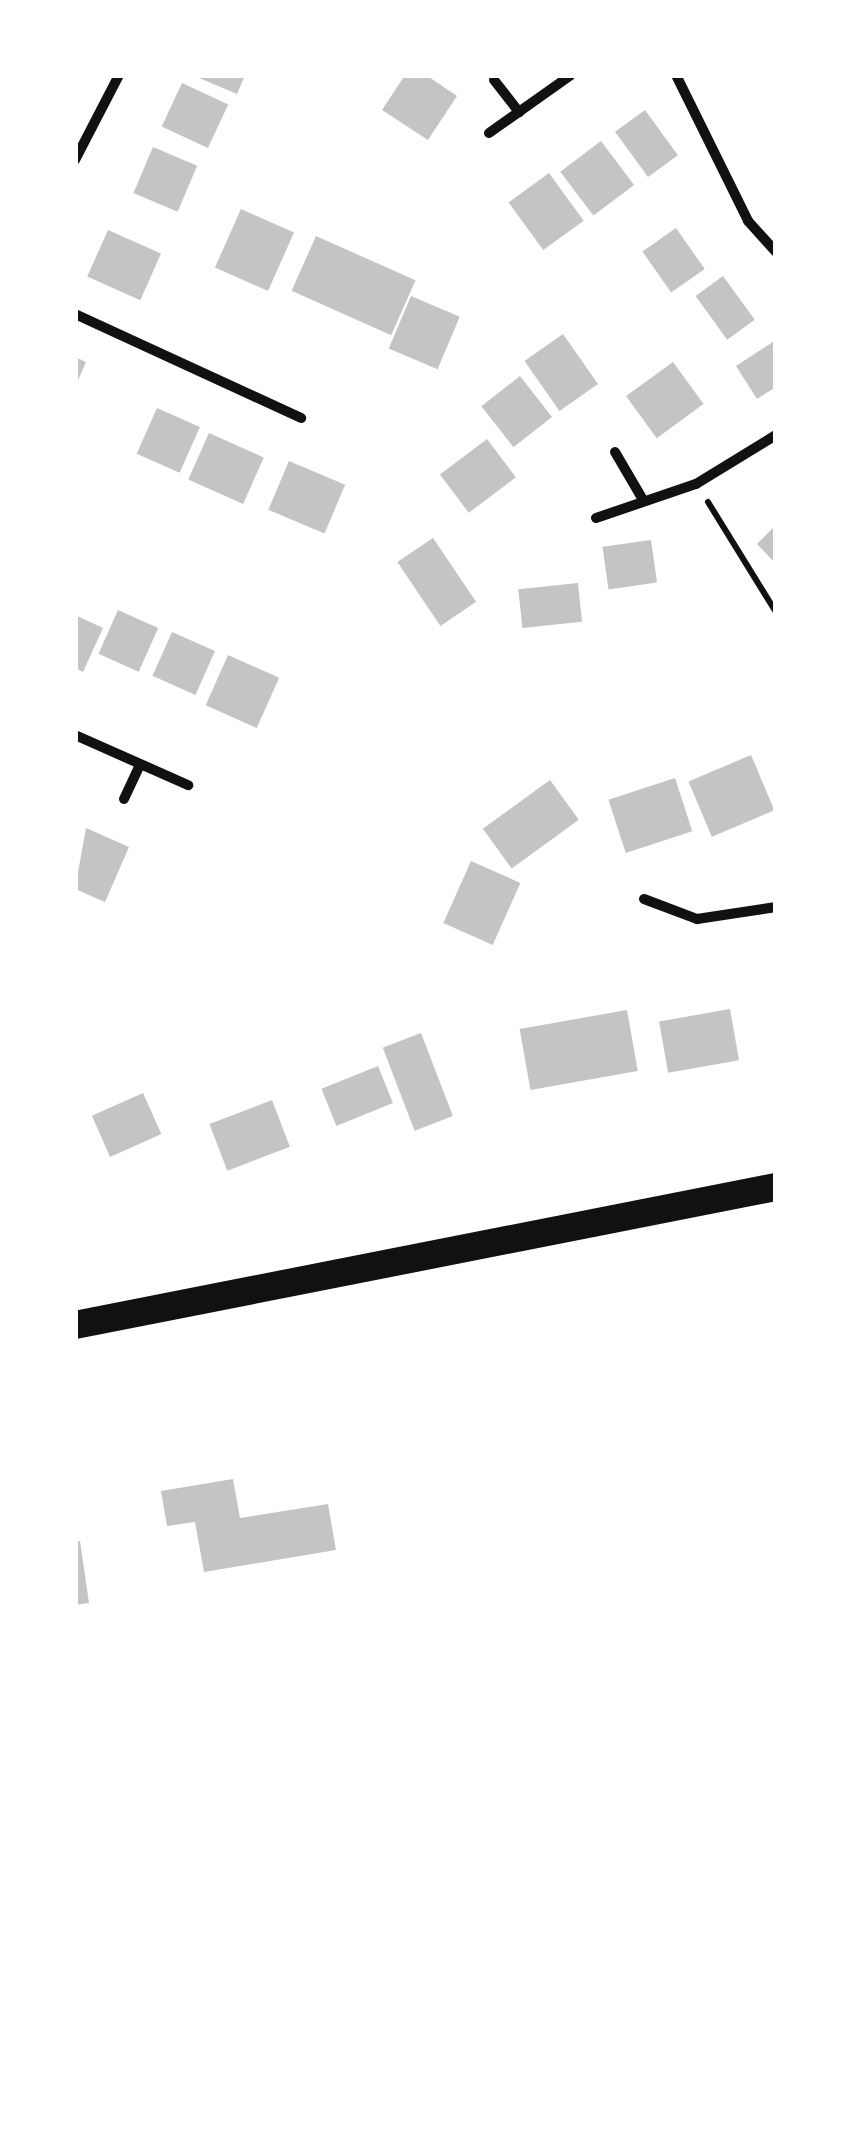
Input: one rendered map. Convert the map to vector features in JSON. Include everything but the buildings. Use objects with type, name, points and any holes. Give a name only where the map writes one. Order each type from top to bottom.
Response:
[{"type":"highway","points":[[75,1324],[776,1187]]},
{"type":"street","points":[[75,160],[119,75]]},
{"type":"street","points":[[488,133],[571,75]]},
{"type":"street","points":[[676,75],[748,221],[776,252]]},
{"type":"street","points":[[494,80],[519,112]]},
{"type":"street","points":[[75,314],[302,418]]},
{"type":"street","points":[[596,518],[696,484],[776,435]]},
{"type":"street","points":[[616,452],[643,500]]},
{"type":"street","points":[[75,736],[188,785]]},
{"type":"street","points":[[124,799],[140,764]]},
{"type":"street","points":[[644,900],[697,919],[776,907]]},
{"type":"path","points":[[696,484],[776,612]]}]
